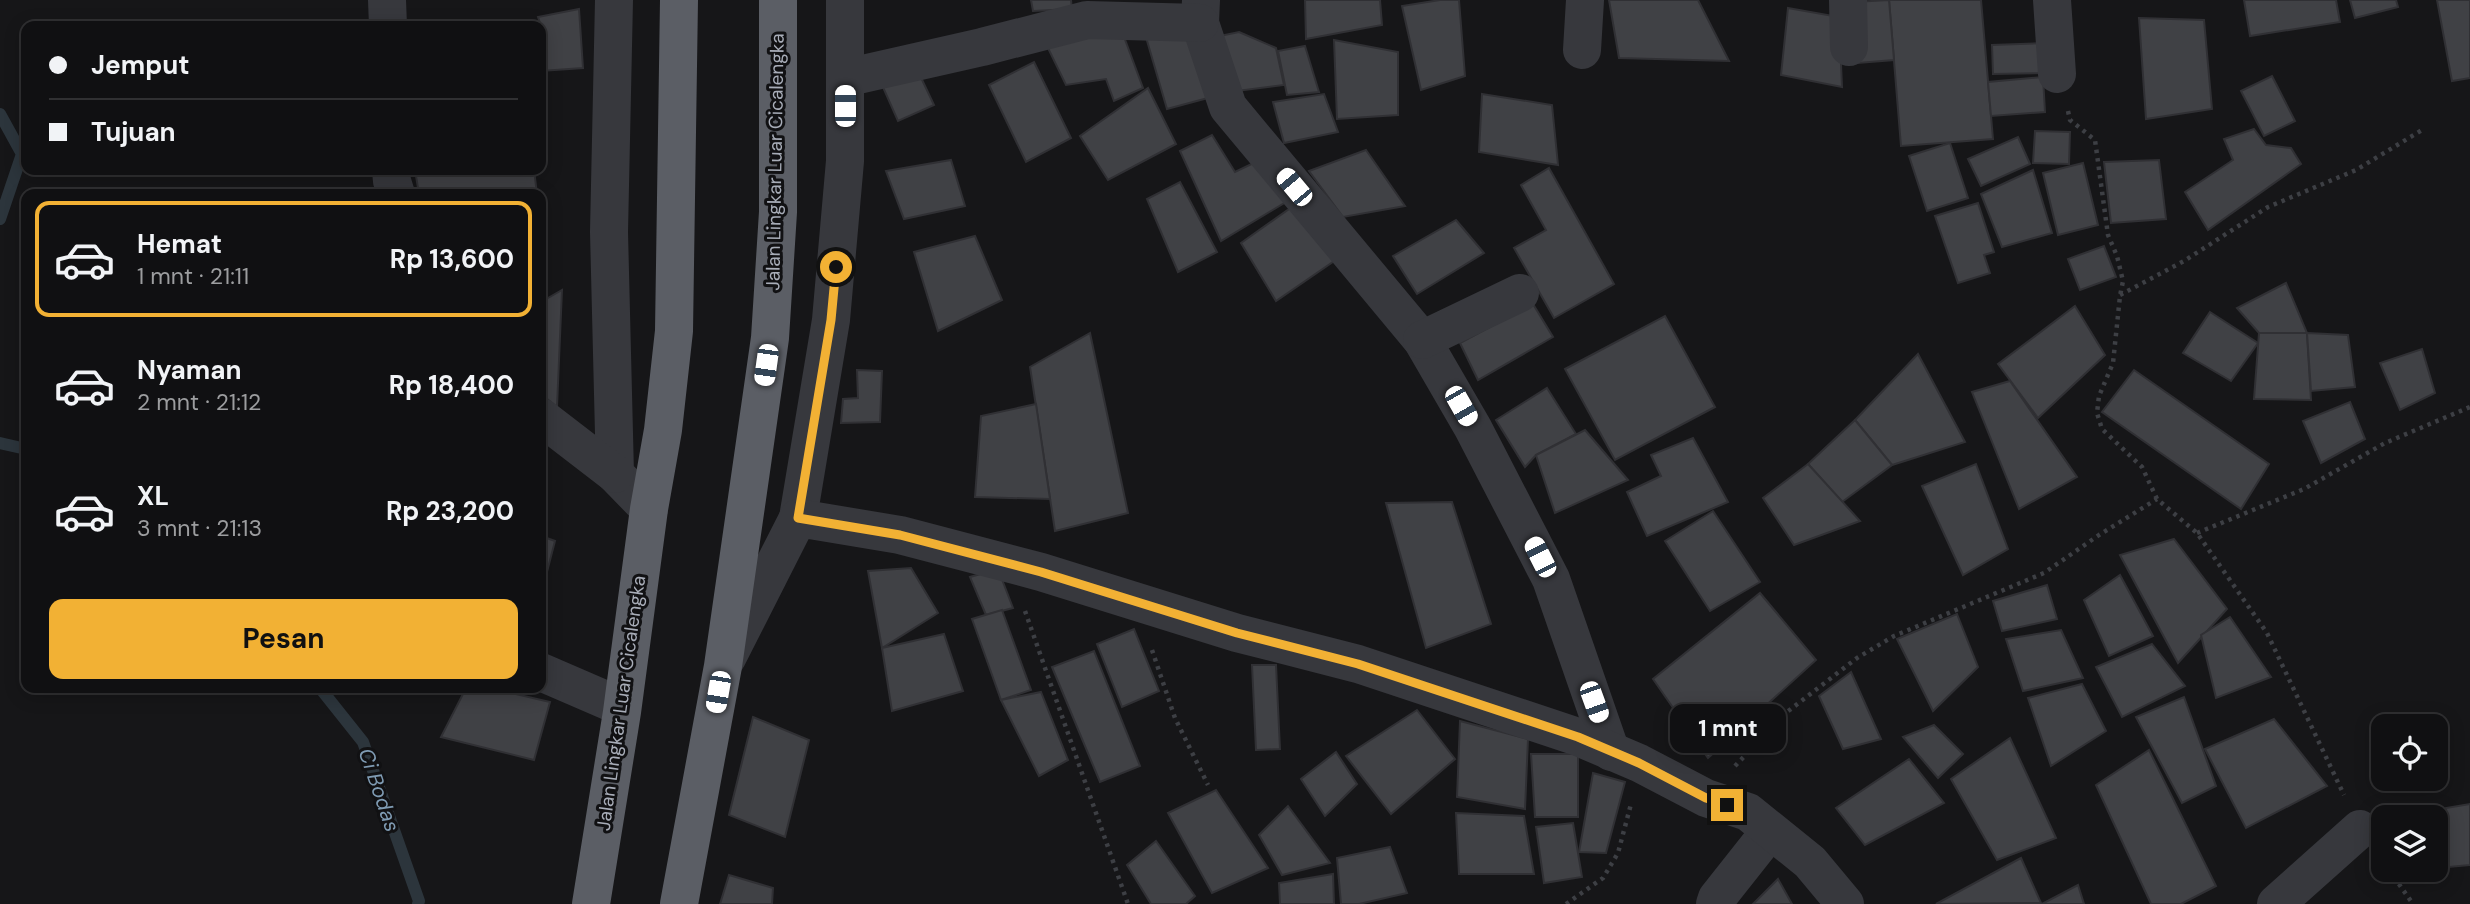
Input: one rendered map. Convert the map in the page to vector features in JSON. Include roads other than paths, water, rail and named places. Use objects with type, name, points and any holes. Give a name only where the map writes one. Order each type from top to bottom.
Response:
[{"type":"highway","name":"Jalan Lingkar Luar Cicalengka","points":[[591,904],[663,430],[674,331],[680,0]]},
{"type":"highway","name":"Jalan Lingkar Luar Cicalengka","points":[[679,904],[723,666],[770,338],[778,212],[778,0]]},
{"type":"street","points":[[387,0],[388,21]]},
{"type":"street","points":[[614,0],[609,232],[615,474]]},
{"type":"street","points":[[723,666],[798,518],[831,320],[845,161],[845,0]]},
{"type":"street","points":[[1582,50],[1585,0]]},
{"type":"street","points":[[1848,0],[1849,47]]},
{"type":"street","points":[[2052,0],[2057,74]]},
{"type":"street","points":[[845,78],[1087,20],[1201,11],[1228,107],[1422,340],[1473,428],[1551,579],[1625,757]]},
{"type":"street","points":[[1422,340],[1520,293]]},
{"type":"street","points":[[546,421],[615,474],[649,509]]},
{"type":"street","points":[[798,518],[900,535],[1009,564],[1237,633],[1358,664],[1578,737],[1625,757],[1706,798],[1748,812],[1810,862],[1845,904]]},
{"type":"street","points":[[546,674],[622,707]]},
{"type":"street","points":[[2276,904],[2360,829]]},
{"type":"street","points":[[1715,904],[1770,831]]},
{"type":"waterway","name":"Ci Bodas","points":[[0,114],[21,152]]},
{"type":"waterway","name":"Ci Bodas","points":[[0,219],[21,157]]},
{"type":"waterway","name":"Ci Bodas","points":[[0,443],[21,448]]},
{"type":"waterway","name":"Ci Bodas","points":[[324,693],[363,742],[418,904]]}]
